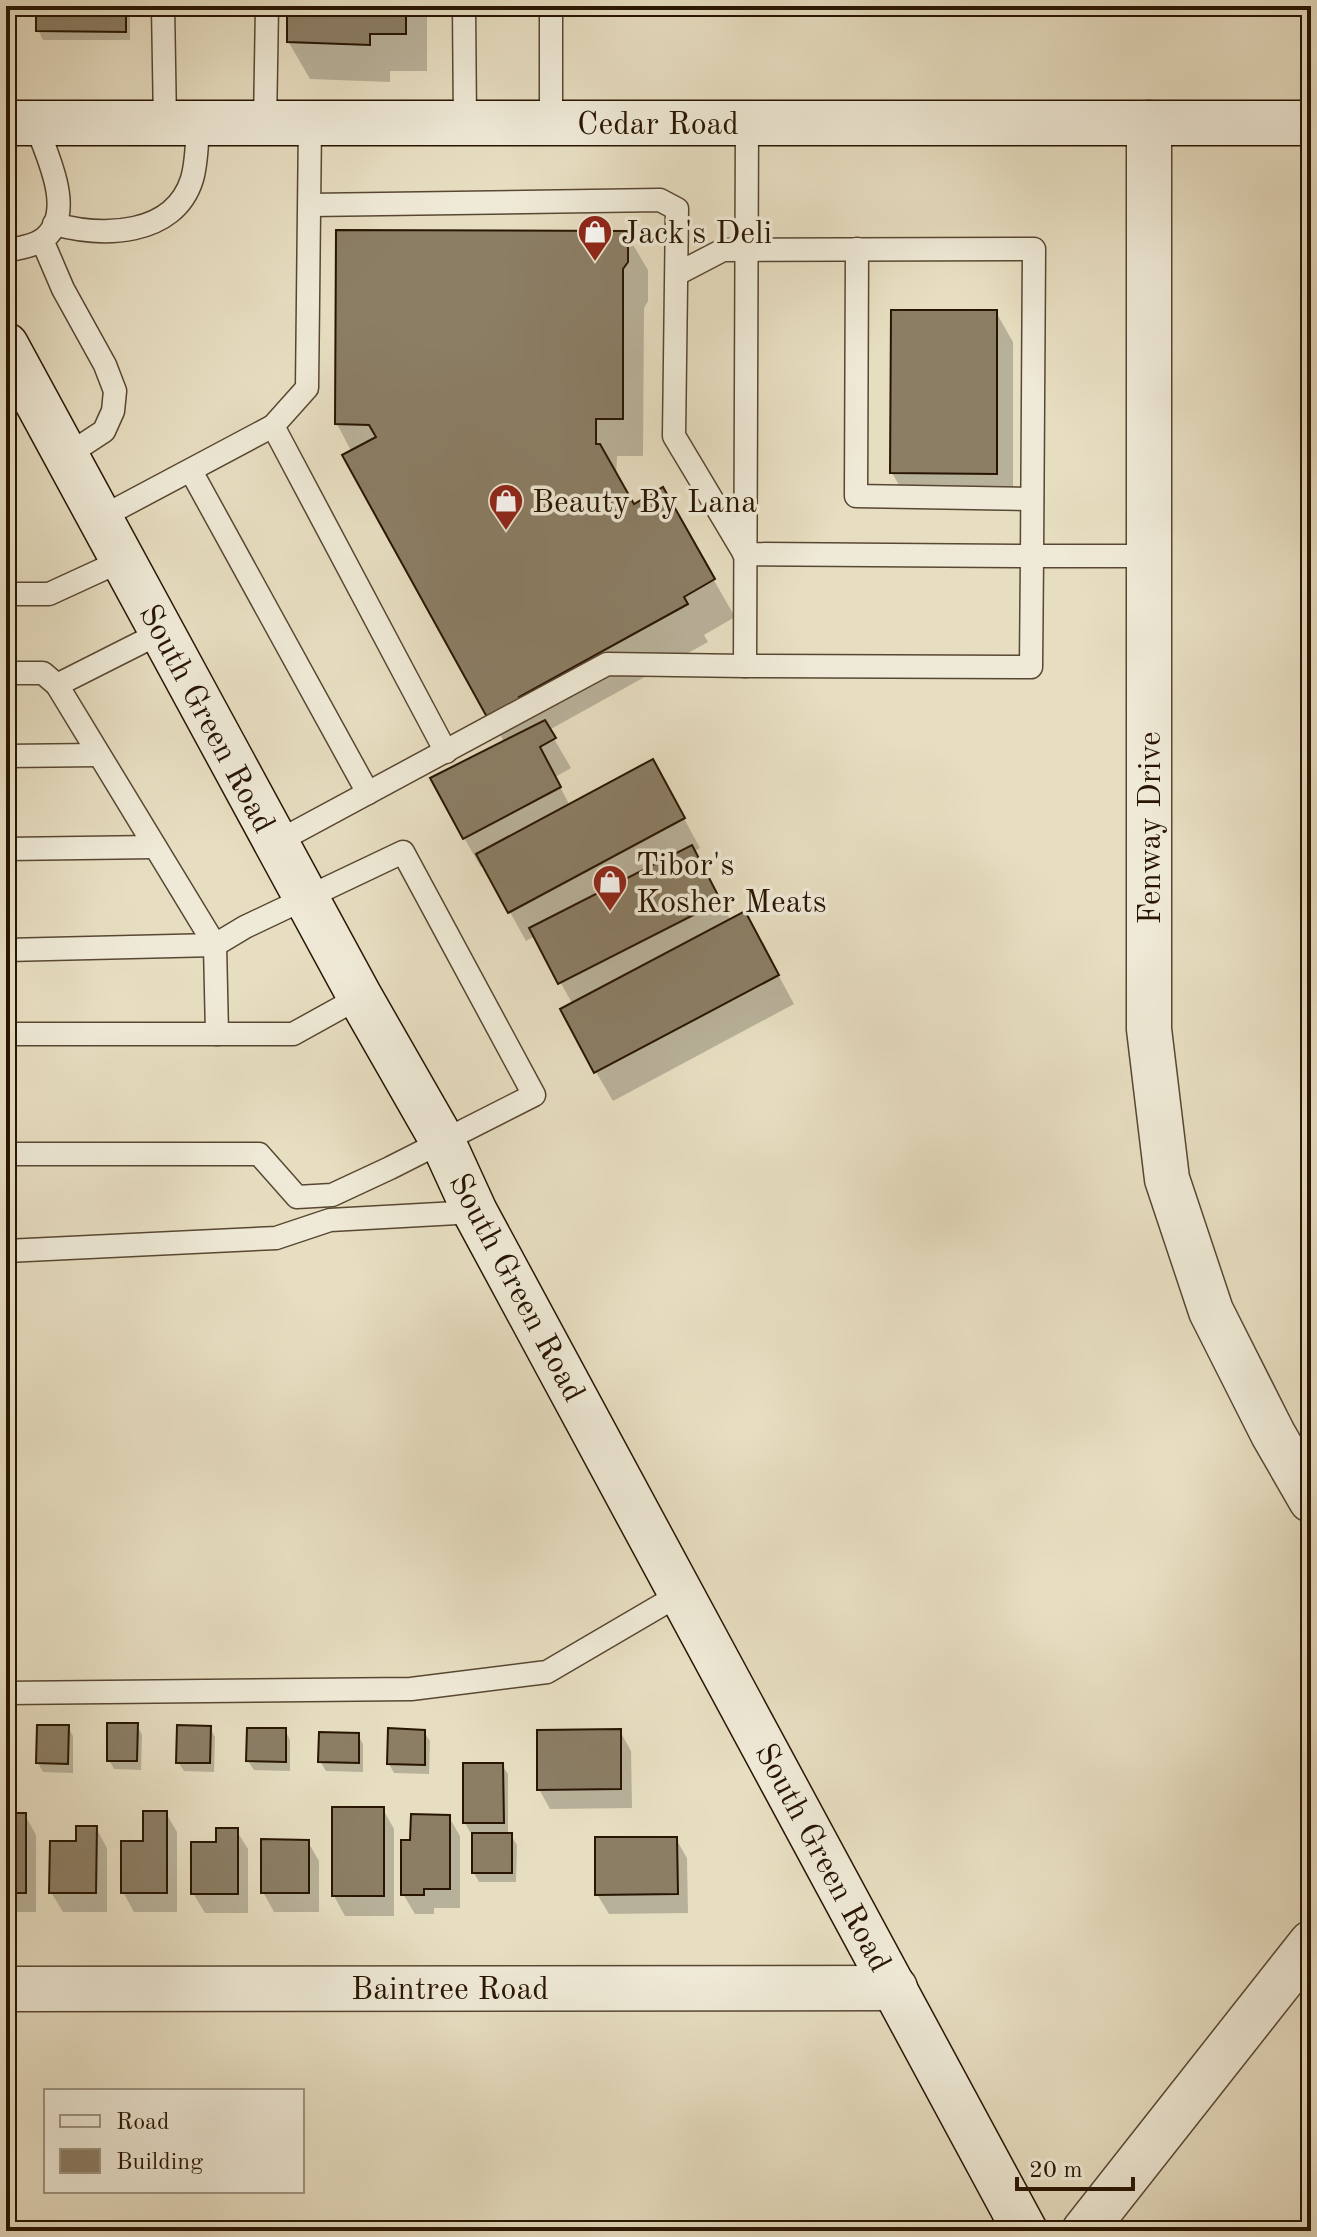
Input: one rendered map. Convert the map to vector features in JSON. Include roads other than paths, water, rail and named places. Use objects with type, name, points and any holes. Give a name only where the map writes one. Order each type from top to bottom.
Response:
[{"type":"main road","name":"Cedar Road","points":[[20,123],[1311,123]]},
{"type":"main road","name":"Fenway Drive","points":[[1149,123],[1149,1029],[1167,1179],[1211,1311],[1273,1434],[1311,1500]]},
{"type":"main road","name":"South Green Road","points":[[6,345],[305,898],[443,1142],[475,1212],[1025,2231]]},
{"type":"main road","points":[[1084,2231],[1311,1943]]},
{"type":"main road","name":"Baintree Road","points":[[6,1989],[895,1988]]},
{"type":"lane","points":[[6,251],[48,232],[111,231],[146,225],[165,216],[177,205],[192,178],[163,6]]},
{"type":"lane","points":[[265,124],[267,6]]},
{"type":"lane","points":[[464,6],[465,123]]},
{"type":"lane","points":[[551,6],[551,123]]},
{"type":"lane","points":[[20,123],[58,189],[58,205],[48,232],[63,289],[105,365],[115,391],[113,411],[104,431],[66,456]]},
{"type":"lane","points":[[100,518],[273,426],[307,388],[310,123]]},
{"type":"lane","points":[[745,666],[747,123]]},
{"type":"lane","points":[[310,205],[660,200],[677,209],[674,436],[744,554]]},
{"type":"lane","points":[[857,249],[856,496],[1032,499]]},
{"type":"lane","points":[[275,843],[607,664],[1031,667],[1034,249],[723,250],[677,274]]},
{"type":"lane","points":[[273,426],[446,752]]},
{"type":"lane","points":[[191,471],[368,793]]},
{"type":"lane","points":[[744,554],[1149,556]]},
{"type":"lane","points":[[6,594],[49,594],[123,560]]},
{"type":"lane","points":[[57,685],[162,632]]},
{"type":"lane","points":[[6,673],[43,673],[57,685],[215,945],[217,1034]]},
{"type":"lane","points":[[6,756],[99,755]]},
{"type":"lane","points":[[6,849],[155,847]]},
{"type":"lane","points":[[6,950],[215,945],[403,852],[534,1095],[332,1195],[297,1197],[259,1154],[6,1154]]},
{"type":"lane","points":[[6,1034],[293,1034],[360,997]]},
{"type":"lane","points":[[6,1251],[276,1238],[330,1220],[475,1212]]},
{"type":"lane","points":[[6,1693],[411,1689],[547,1672],[682,1593]]},
{"type":"place","name":"Jack's Deli","points":[[595,263]]},
{"type":"place","name":"Beauty By Lana","points":[[506,532]]},
{"type":"place","name":"Tibor's Kosher Meats","points":[[610,913]]}]
